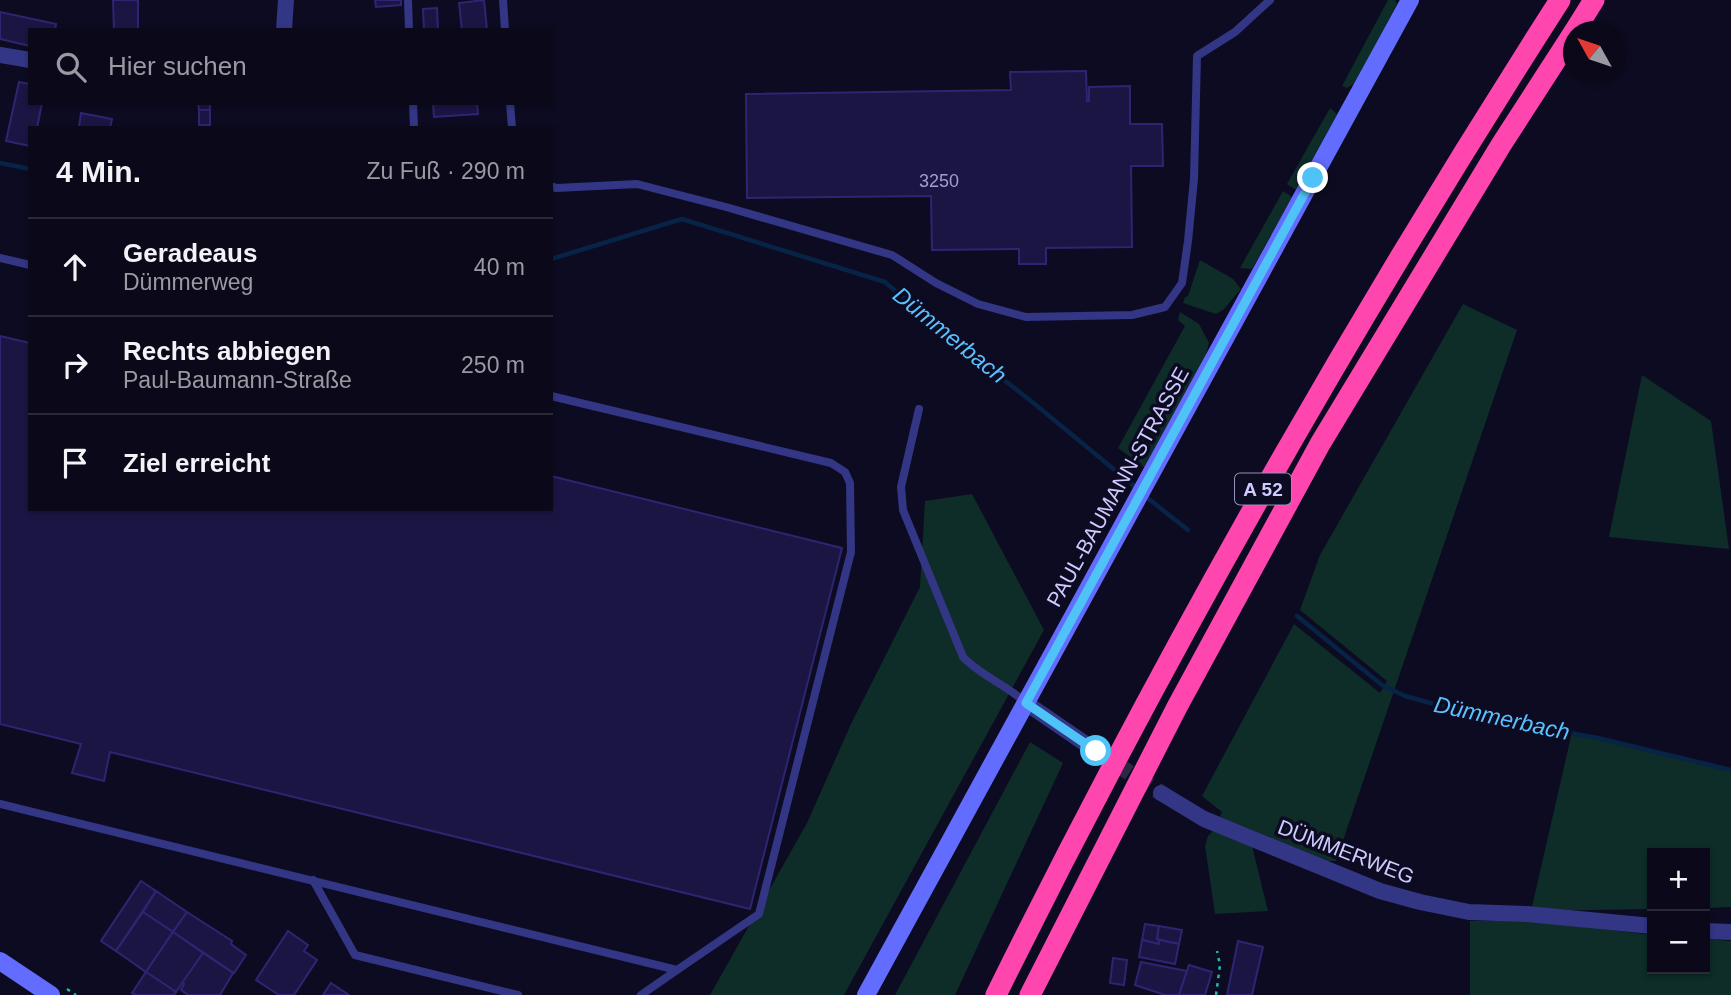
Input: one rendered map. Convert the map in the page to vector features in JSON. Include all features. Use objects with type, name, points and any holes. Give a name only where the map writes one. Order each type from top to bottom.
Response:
[{"type":"highway","name":"A 52","points":[[996,995],[1080,826],[1240,529],[1415,233],[1560,0]]},
{"type":"highway","name":"A 52","points":[[1581,21],[1594,0]]},
{"type":"highway","name":"A 52","points":[[1030,995],[1177,708],[1320,444],[1488,167],[1563,49]]},
{"type":"highway","points":[[1042,995],[1065,923]]},
{"type":"main road","name":"PAUL-BAUMANN-STRASSE","points":[[866,995],[1410,0]]},
{"type":"main road","points":[[0,961],[51,995]]},
{"type":"street","points":[[284,28],[286,0]]},
{"type":"street","points":[[0,55],[28,60]]},
{"type":"street","points":[[1026,703],[1096,751]]},
{"type":"street","name":"DÜMMERWEG","points":[[1161,793],[1204,819],[1380,891],[1469,912],[1527,914],[1647,926]]},
{"type":"street","points":[[1710,931],[1731,932]]},
{"type":"lane","points":[[408,0],[409,28]]},
{"type":"lane","points":[[503,0],[505,28]]},
{"type":"lane","points":[[553,187],[637,184],[726,207],[892,255],[936,283],[978,304],[1026,317],[1132,315],[1165,306],[1182,283],[1194,178],[1197,56],[1235,32],[1270,0]]},
{"type":"lane","points":[[413,105],[414,126]]},
{"type":"lane","points":[[510,105],[512,126]]},
{"type":"lane","points":[[0,258],[28,265]]},
{"type":"lane","points":[[553,396],[831,463],[845,472],[850,483],[851,552],[759,914],[641,995]]},
{"type":"lane","points":[[919,409],[901,487],[903,510],[963,657],[1014,691],[1026,703]]},
{"type":"lane","points":[[0,803],[677,970]]},
{"type":"lane","points":[[313,880],[355,955],[518,995]]},
{"type":"path","points":[[1216,995],[1220,965],[1217,951]]},
{"type":"green space","points":[[1388,0],[1395,0],[1397,4],[1355,83],[1347,88],[1342,86]]},
{"type":"green space","points":[[1330,108],[1337,114],[1296,190],[1287,184]]},
{"type":"green space","points":[[1283,191],[1292,197],[1252,269],[1240,268]]},
{"type":"green space","points":[[1200,260],[1233,279],[1241,289],[1223,310],[1216,314],[1183,303]]},
{"type":"green space","points":[[1463,304],[1517,330],[1336,861],[1326,861],[1220,817],[1222,812],[1202,796],[1294,624],[1380,693],[1387,681],[1300,610],[1320,555]]},
{"type":"green space","points":[[1180,312],[1199,324],[1209,343],[1205,359],[1145,468],[1118,448],[1185,326],[1178,320]]},
{"type":"green space","points":[[1642,375],[1711,421],[1729,549],[1609,537]]},
{"type":"green space","points":[[972,494],[1044,630],[844,995],[710,995],[807,823],[851,724],[920,587],[925,501]]},
{"type":"green space","points":[[1572,732],[1731,771],[1731,907],[1710,908],[1710,848],[1647,848],[1647,909],[1531,911]]},
{"type":"green space","points":[[1030,742],[1063,763],[955,995],[895,995]]},
{"type":"green space","points":[[1213,831],[1252,846],[1268,911],[1215,914],[1205,846]]},
{"type":"green space","points":[[1470,921],[1533,921],[1647,934],[1647,974],[1710,974],[1710,939],[1731,941],[1731,995],[1470,995]]},
{"type":"building","points":[[113,0],[138,0],[138,28],[114,28]]},
{"type":"building","points":[[375,0],[401,0],[401,5],[376,7]]},
{"type":"building","points":[[484,0],[487,28],[462,28],[459,3]]},
{"type":"building","points":[[437,8],[438,28],[424,28],[423,9]]},
{"type":"building","points":[[0,12],[56,24],[55,28],[28,28],[28,46],[0,39]]},
{"type":"building","points":[[1086,71],[1087,101],[1089,87],[1130,86],[1130,124],[1162,124],[1163,166],[1131,166],[1132,247],[1046,248],[1046,264],[1019,264],[1019,249],[932,250],[931,196],[747,198],[746,94],[1011,90],[1010,72]]},
{"type":"building","points":[[19,82],[28,84],[28,105],[42,105],[37,126],[28,126],[28,146],[6,141]]},
{"type":"building","points":[[198,105],[210,105],[210,110],[199,110]]},
{"type":"building","points":[[433,105],[477,105],[478,114],[434,117]]},
{"type":"building","points":[[199,110],[210,110],[210,125],[199,125]]},
{"type":"building","points":[[81,113],[112,119],[110,126],[79,126]]},
{"type":"building","points":[[0,336],[28,343],[28,511],[553,511],[553,476],[842,548],[750,909],[110,752],[104,781],[72,773],[81,744],[0,724]]},
{"type":"building","points":[[141,881],[156,891],[116,951],[101,941]]},
{"type":"building","points":[[156,891],[187,912],[173,932],[143,912]]},
{"type":"building","points":[[143,912],[173,932],[146,972],[116,951]]},
{"type":"building","points":[[187,912],[232,941],[231,944],[246,955],[234,973],[173,932]]},
{"type":"building","points":[[1145,924],[1159,926],[1159,944],[1142,940]]},
{"type":"building","points":[[1159,926],[1182,930],[1179,944],[1157,939]]},
{"type":"building","points":[[288,931],[308,945],[304,951],[317,960],[294,995],[279,995],[256,980]]},
{"type":"building","points":[[173,932],[203,953],[176,992],[146,972]]},
{"type":"building","points":[[1142,940],[1159,944],[1159,940],[1179,944],[1175,964],[1139,957]]},
{"type":"building","points":[[1238,941],[1263,947],[1252,995],[1227,995]]},
{"type":"building","points":[[203,953],[233,973],[220,995],[188,995],[181,990],[184,984],[182,983]]},
{"type":"building","points":[[1113,958],[1127,960],[1124,985],[1110,983]]},
{"type":"building","points":[[1141,962],[1187,971],[1179,995],[1165,995],[1135,985]]},
{"type":"building","points":[[1189,965],[1212,972],[1205,995],[1179,995]]},
{"type":"building","points":[[146,972],[176,992],[174,995],[132,993]]},
{"type":"building","points":[[331,983],[349,995],[323,995]]},
{"type":"waterway","name":"Dümmerbach","points":[[0,163],[28,169]]},
{"type":"waterway","name":"Dümmerbach","points":[[553,258],[682,219],[885,282],[1139,490]]},
{"type":"waterway","name":"Dümmerbach","points":[[1145,496],[1188,530]]},
{"type":"waterway","name":"Dümmerbach","points":[[1297,616],[1382,685],[1405,696],[1485,718],[1598,738],[1731,770]]},
{"type":"tunnel","points":[[1096,751],[1161,793]]},
{"type":"route","points":[[1096,751],[1026,703],[1313,178]]}]
